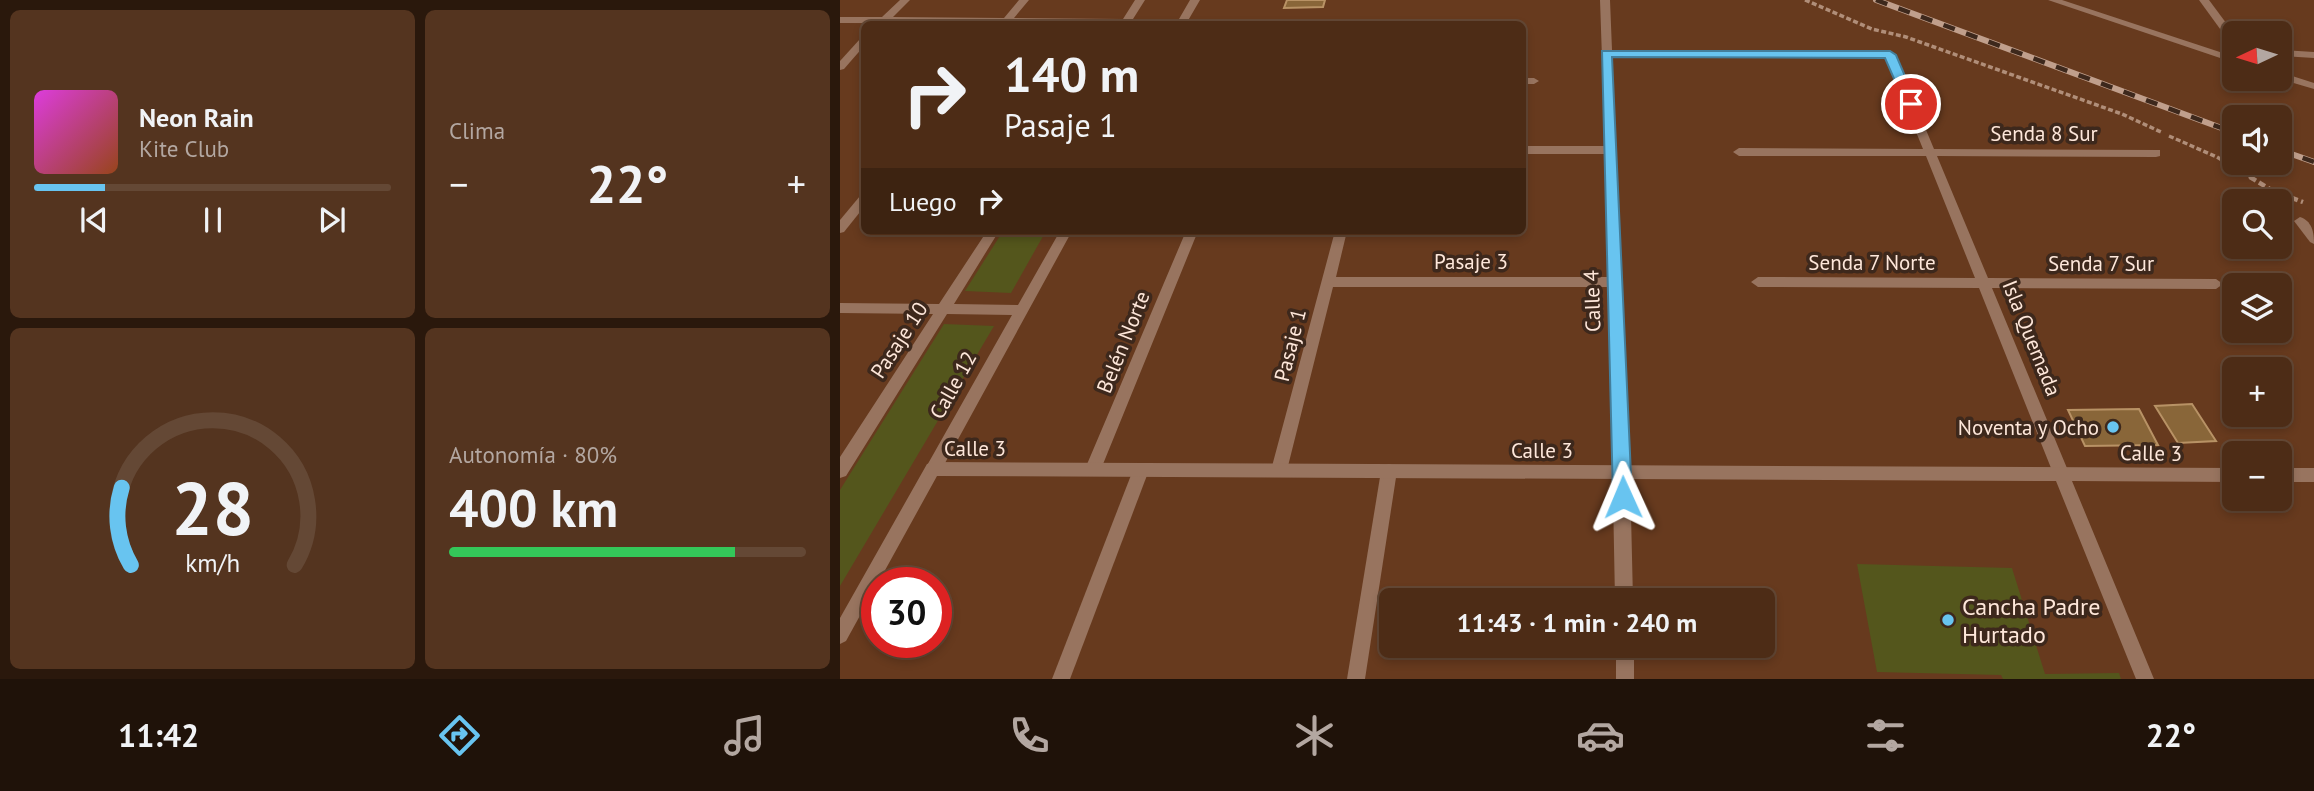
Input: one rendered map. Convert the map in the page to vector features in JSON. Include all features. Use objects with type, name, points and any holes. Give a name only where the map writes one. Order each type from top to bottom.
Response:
[{"type":"street","points":[[884,21],[905,0]]},
{"type":"street","points":[[1008,21],[1024,0]]},
{"type":"street","points":[[1127,21],[1140,0]]},
{"type":"street","points":[[1183,21],[1195,0]]},
{"type":"street","name":"Calle 4","points":[[1605,0],[1624,588]]},
{"type":"street","points":[[2053,0],[2222,56]]},
{"type":"street","points":[[2204,0],[2222,24]]},
{"type":"street","points":[[840,20],[862,21]]},
{"type":"street","points":[[840,67],[861,44]]},
{"type":"street","name":"Isla Quemada","points":[[1606,53],[1890,55],[1986,283],[2145,679]]},
{"type":"street","points":[[2292,54],[2314,55]]},
{"type":"street","points":[[2292,79],[2314,86]]},
{"type":"street","points":[[1526,150],[1609,149]]},
{"type":"street","name":"Senda 8 Sur","points":[[1739,152],[2156,153]]},
{"type":"street","points":[[840,229],[861,203]]},
{"type":"street","points":[[2300,221],[2314,239]]},
{"type":"street","name":"Pasaje 10","points":[[840,471],[990,235]]},
{"type":"street","name":"Calle 12","points":[[840,635],[1064,235]]},
{"type":"street","name":"Belén Norte","points":[[1093,469],[1190,235]]},
{"type":"street","name":"Pasaje 1","points":[[1279,470],[1339,235]]},
{"type":"street","name":"Pasaje 3","points":[[1328,282],[1614,282]]},
{"type":"street","name":"Senda 7 Norte","points":[[1758,282],[1986,283]]},
{"type":"street","name":"Senda 7 Sur","points":[[1986,283],[2216,284]]},
{"type":"street","points":[[840,308],[1022,310]]},
{"type":"street","name":"Calle 3","points":[[933,469],[2222,475]]},
{"type":"street","points":[[1061,679],[1141,470]]},
{"type":"street","points":[[1356,679],[1389,471]]},
{"type":"street","points":[[2292,475],[2314,475]]},
{"type":"street","points":[[1625,658],[1625,679]]},
{"type":"path","points":[[1805,0],[1872,29],[1906,37],[2122,114],[2217,158],[2270,189]]},
{"type":"shaded area","points":[[1000,235],[1044,235],[1011,293],[965,291]]},
{"type":"shaded area","points":[[944,324],[994,326],[840,586],[840,490]]},
{"type":"shaded area","name":"Cancha Padre Hurtado","points":[[1857,564],[2012,568],[2045,674],[2119,673],[2121,679],[2003,679],[2001,675],[1877,672]]},
{"type":"building","points":[[1287,0],[1325,0],[1323,7],[1284,8]]},
{"type":"building","points":[[2192,404],[2216,441],[2178,443],[2155,406]]},
{"type":"building","name":"Noventa y Ocho","points":[[2139,409],[2158,445],[2085,446],[2068,410]]},
{"type":"railway","points":[[1876,0],[2222,128]]},
{"type":"railway","points":[[2292,154],[2314,162]]},
{"type":"place","name":"Noventa y Ocho","points":[[2113,427]]},
{"type":"place","name":"Cancha Padre Hurtado","points":[[1948,620]]},
{"type":"route","points":[[1623,497],[1606,53],[1890,55],[1911,104]]}]
